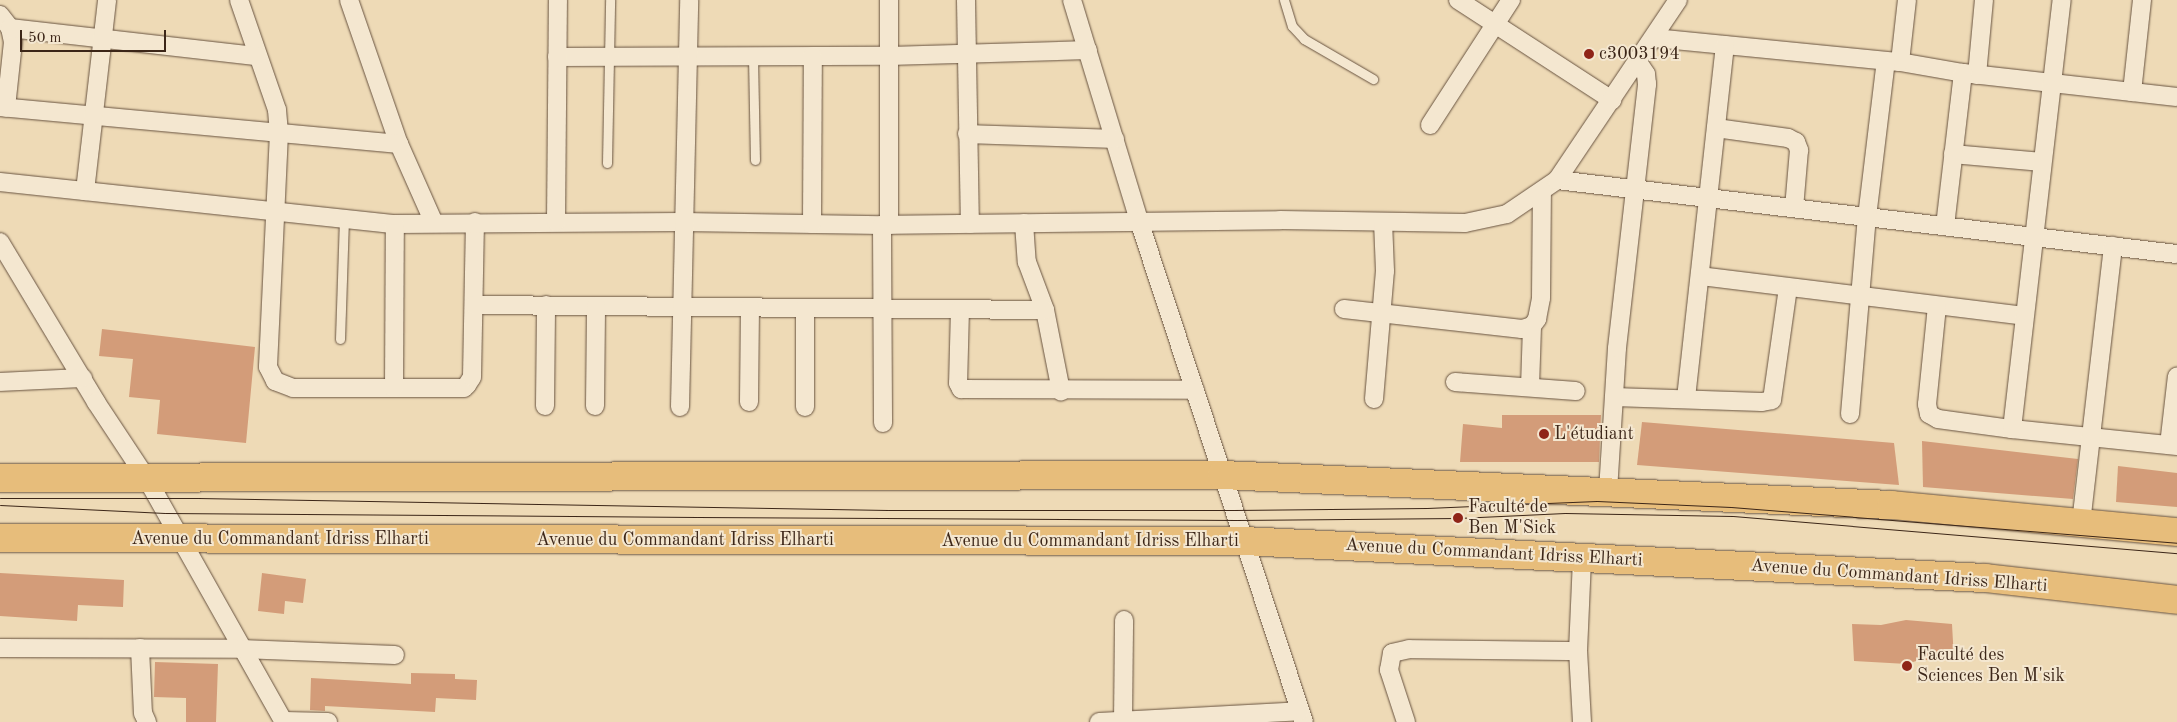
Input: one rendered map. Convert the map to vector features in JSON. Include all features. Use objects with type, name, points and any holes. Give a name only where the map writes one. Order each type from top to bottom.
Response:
[{"type":"main road","points":[[0,478],[1222,475],[1891,505],[2177,532]]},
{"type":"main road","name":"Avenue du Commandant Idriss Elharti","points":[[0,538],[1244,541],[1985,578],[2177,600]]},
{"type":"street","points":[[85,191],[107,0]]},
{"type":"street","points":[[239,0],[277,110],[280,133],[270,374],[282,386],[293,388],[394,388],[467,385],[472,377],[475,222]]},
{"type":"street","points":[[349,0],[399,144],[434,223]]},
{"type":"street","points":[[556,222],[558,0]]},
{"type":"street","points":[[680,407],[689,0]]},
{"type":"street","points":[[882,423],[889,0]]},
{"type":"street","points":[[966,0],[965,54],[970,224]]},
{"type":"street","points":[[1072,0],[1139,221],[1302,716],[1099,722]]},
{"type":"street","points":[[1458,0],[1612,100]]},
{"type":"street","points":[[1430,125],[1511,0]]},
{"type":"street","points":[[1850,414],[1867,217],[1893,62],[1908,0]]},
{"type":"street","points":[[1945,226],[1953,154],[1984,0]]},
{"type":"street","points":[[2012,429],[2032,237],[2062,0]]},
{"type":"street","points":[[2132,92],[2142,0]]},
{"type":"street","points":[[0,182],[276,213],[395,224],[683,222],[885,225],[1139,221],[1465,223],[1507,214],[1557,180],[1654,38],[1675,1]]},
{"type":"street","points":[[258,56],[103,41],[5,22],[13,53],[3,107],[399,144]]},
{"type":"street","points":[[1654,38],[1893,62],[1970,74],[2177,97]]},
{"type":"street","points":[[1686,398],[1725,45]]},
{"type":"street","points":[[557,57],[889,56],[1088,50]]},
{"type":"street","points":[[812,56],[812,224]]},
{"type":"street","points":[[1608,491],[1614,397],[1634,189],[1647,84],[1646,74],[1638,62]]},
{"type":"street","points":[[1716,128],[1796,142],[1799,150],[1794,208]]},
{"type":"street","points":[[967,134],[1115,139]]},
{"type":"street","points":[[1953,154],[2042,162]]},
{"type":"street","points":[[1557,180],[2177,254]]},
{"type":"street","points":[[1530,387],[1532,326],[1537,319],[1541,298],[1542,191]]},
{"type":"street","points":[[1374,399],[1385,271],[1383,222]]},
{"type":"street","points":[[1024,223],[1027,262],[1045,310],[1061,391]]},
{"type":"street","points":[[394,388],[395,224]]},
{"type":"street","points":[[0,242],[6,263],[83,378],[147,479],[241,649],[284,722],[328,722]]},
{"type":"street","points":[[2081,523],[2112,246]]},
{"type":"street","points":[[1700,276],[1860,298],[2024,316]]},
{"type":"street","points":[[1614,397],[1762,402],[1772,400],[1788,288]]},
{"type":"street","points":[[474,305],[1045,310]]},
{"type":"street","points":[[545,406],[546,305]]},
{"type":"street","points":[[595,406],[596,306]]},
{"type":"street","points":[[1937,306],[1927,404],[1929,414],[1938,418],[2012,429],[2173,445],[2177,376]]},
{"type":"street","points":[[749,402],[750,307]]},
{"type":"street","points":[[805,308],[805,407]]},
{"type":"street","points":[[960,309],[958,383],[961,389],[1061,391],[1194,390]]},
{"type":"street","points":[[1344,309],[1522,329],[1532,326]]},
{"type":"street","points":[[0,382],[83,378]]},
{"type":"street","points":[[1455,382],[1576,391]]},
{"type":"street","points":[[1582,558],[1578,651],[1582,722]]},
{"type":"street","points":[[1123,722],[1124,620]]},
{"type":"street","points":[[0,648],[241,649],[395,655]]},
{"type":"street","points":[[140,648],[143,713],[147,722]]},
{"type":"street","points":[[1406,722],[1389,670],[1392,653],[1409,649],[1578,651]]},
{"type":"lane","points":[[607,163],[610,0]]},
{"type":"lane","points":[[1284,0],[1292,26],[1304,39],[1373,79]]},
{"type":"lane","points":[[754,57],[755,160]]},
{"type":"lane","points":[[340,339],[344,219]]},
{"type":"building","points":[[102,329],[255,347],[246,443],[157,434],[160,400],[129,397],[133,359],[99,356]]},
{"type":"building","points":[[1502,415],[1601,415],[1599,462],[1460,462],[1463,424],[1502,428]]},
{"type":"building","points":[[1642,422],[1894,443],[1899,485],[1637,465]]},
{"type":"building","points":[[1922,441],[2078,459],[2073,499],[1923,487]]},
{"type":"building","points":[[2118,466],[2177,473],[2177,507],[2116,502]]},
{"type":"building","points":[[0,573],[124,580],[123,607],[78,605],[77,621],[0,616]]},
{"type":"building","points":[[262,573],[306,579],[303,603],[285,601],[284,614],[258,611]]},
{"type":"building","points":[[1906,620],[1952,624],[1954,660],[1919,660],[1907,664],[1854,661],[1852,624],[1881,625]]},
{"type":"building","points":[[155,662],[218,664],[216,722],[186,722],[186,698],[154,697]]},
{"type":"building","points":[[411,673],[455,674],[455,679],[477,680],[476,700],[436,698],[435,712],[325,706],[325,711],[310,710],[311,678],[411,684]]},
{"type":"tram line","points":[[0,498],[198,498],[888,510],[1427,508],[1597,501],[1731,507],[2177,543]]},
{"type":"tram line","points":[[0,505],[165,513],[697,517],[1237,520],[1458,518],[1565,513],[1733,516],[2177,553]]},
{"type":"place","name":"c3003194","points":[[1589,54]]},
{"type":"place","name":"L'étudiant","points":[[1544,434]]},
{"type":"place","name":"Faculté de Ben M'Sick","points":[[1458,518]]},
{"type":"place","name":"Faculté des Sciences Ben M'sik","points":[[1907,666]]}]
